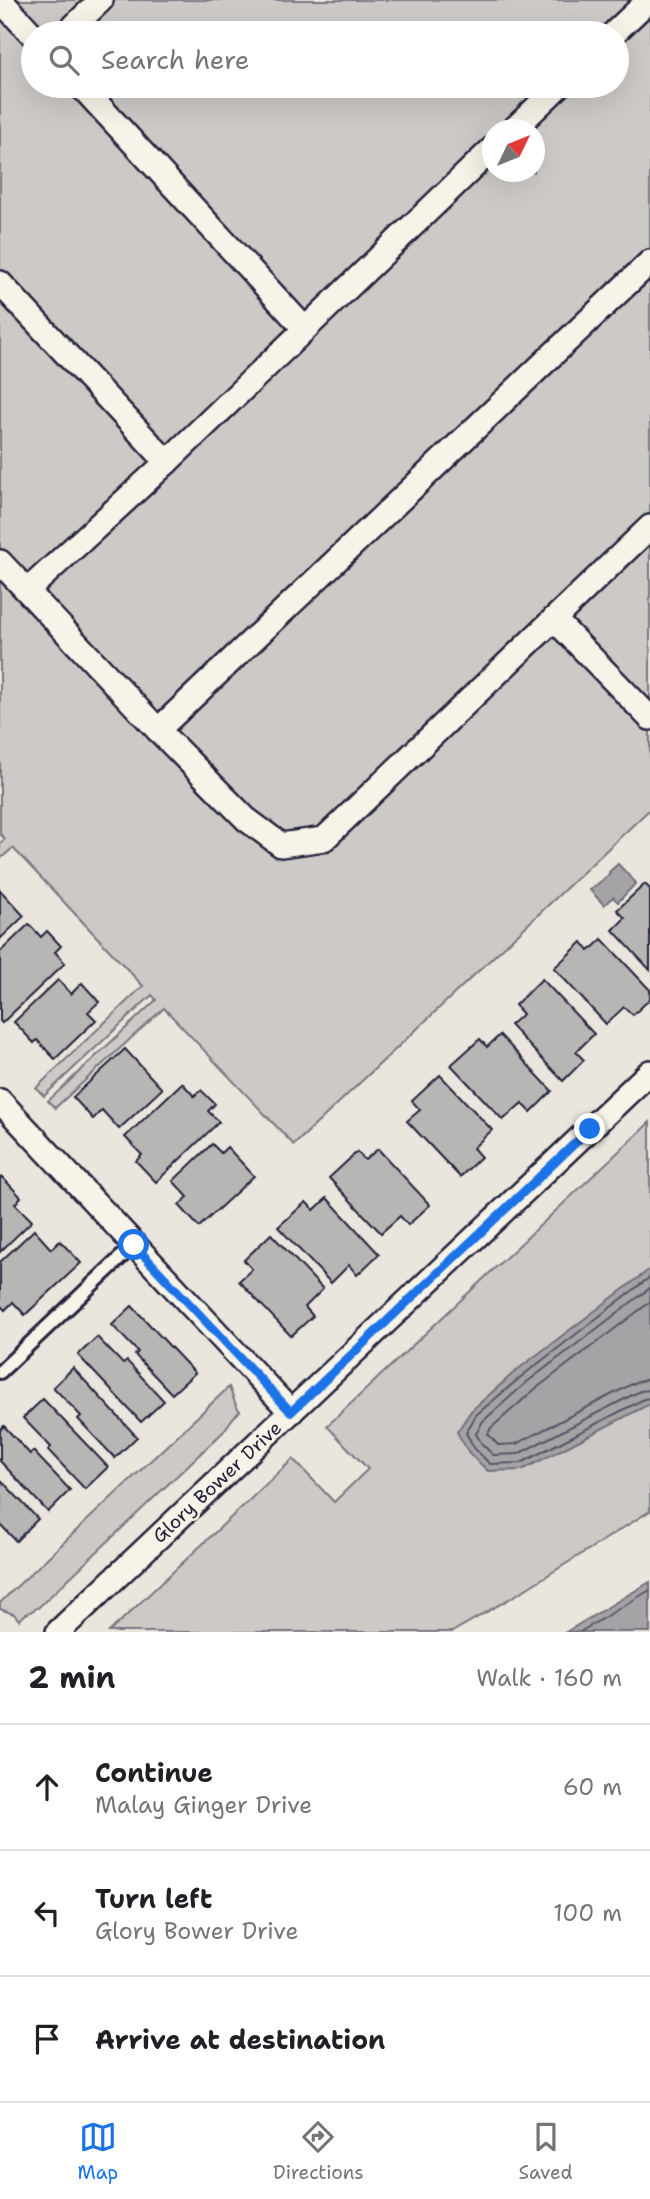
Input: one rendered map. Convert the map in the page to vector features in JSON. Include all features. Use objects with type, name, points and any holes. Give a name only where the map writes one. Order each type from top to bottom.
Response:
[{"type":"street","points":[[0,0],[21,22]]},
{"type":"street","points":[[79,21],[101,0]]},
{"type":"street","points":[[627,21],[649,0]]},
{"type":"street","points":[[92,98],[304,328]]},
{"type":"street","points":[[524,119],[546,98]]},
{"type":"street","points":[[27,590],[167,462],[482,159]]},
{"type":"street","points":[[158,730],[650,262]]},
{"type":"street","points":[[0,283],[167,462]]},
{"type":"street","points":[[0,562],[246,819],[281,845],[324,839],[650,527]]},
{"type":"street","points":[[554,619],[650,718]]},
{"type":"street","name":"Glory Bower Drive","points":[[58,1632],[650,1072]]},
{"type":"street","points":[[0,1101],[291,1412]]},
{"type":"lane","points":[[0,1372],[134,1245]]},
{"type":"shaded area","points":[[0,0],[650,0],[650,809],[294,1145],[164,1008],[55,1108],[48,1101],[156,1000],[152,995],[44,1096],[36,1088],[143,986],[13,848],[0,859],[0,843],[5,839],[0,834]]},
{"type":"shaded area","points":[[650,1122],[650,1511],[452,1632],[109,1632],[293,1459],[334,1502],[368,1469],[327,1426]]},
{"type":"shaded area","points":[[229,1387],[240,1411],[223,1432],[39,1607],[19,1620],[14,1614],[0,1609],[0,1603],[11,1592]]},
{"type":"water","points":[[618,864],[636,883],[618,902],[613,897],[604,905],[590,890]]},
{"type":"water","points":[[650,1269],[650,1404],[522,1470],[488,1471],[469,1453],[457,1432],[471,1411],[517,1370]]},
{"type":"water","points":[[650,1582],[650,1632],[566,1632]]},
{"type":"building","points":[[645,884],[650,889],[650,970],[613,930],[625,918],[617,910]]},
{"type":"building","points":[[0,890],[24,916],[0,939]]},
{"type":"building","points":[[29,924],[41,937],[47,931],[61,946],[55,952],[65,963],[2,1023],[0,952]]},
{"type":"building","points":[[602,939],[650,990],[650,999],[633,1015],[624,1007],[606,1024],[554,968],[582,942],[589,951]]},
{"type":"building","points":[[542,979],[594,1034],[576,1052],[584,1060],[563,1081],[510,1025],[523,1014],[515,1005]]},
{"type":"building","points":[[58,980],[71,994],[82,983],[99,1002],[88,1012],[96,1020],[55,1059],[37,1040],[34,1043],[14,1022]]},
{"type":"building","points":[[500,1035],[552,1091],[531,1112],[522,1103],[503,1120],[451,1065],[480,1039],[487,1047]]},
{"type":"building","points":[[125,1049],[162,1089],[119,1129],[102,1110],[93,1119],[73,1097]]},
{"type":"building","points":[[440,1075],[492,1130],[473,1148],[481,1157],[460,1177],[407,1121],[420,1110],[412,1101]]},
{"type":"building","points":[[182,1083],[194,1096],[201,1090],[215,1104],[208,1111],[219,1122],[156,1182],[136,1161],[142,1155],[125,1137]]},
{"type":"building","points":[[212,1144],[221,1153],[227,1147],[254,1176],[199,1227],[179,1205],[188,1197],[173,1181]]},
{"type":"building","points":[[378,1149],[430,1205],[408,1225],[400,1216],[381,1233],[329,1178],[357,1152],[365,1160]]},
{"type":"building","points":[[0,1178],[21,1197],[15,1204],[32,1221],[0,1252]]},
{"type":"building","points":[[327,1198],[379,1254],[357,1275],[349,1265],[331,1283],[278,1227],[306,1202],[314,1210]]},
{"type":"building","points":[[34,1230],[51,1249],[60,1241],[81,1263],[25,1315],[13,1302],[5,1310],[0,1305],[0,1262]]},
{"type":"building","points":[[271,1234],[323,1289],[305,1307],[313,1316],[291,1336],[239,1281],[252,1269],[244,1260]]},
{"type":"building","points":[[132,1306],[195,1373],[172,1394],[135,1355],[138,1352],[112,1325]]},
{"type":"building","points":[[97,1337],[123,1364],[127,1361],[164,1401],[141,1422],[78,1355]]},
{"type":"building","points":[[73,1368],[137,1437],[115,1458],[78,1419],[81,1416],[53,1387]]},
{"type":"building","points":[[43,1399],[108,1467],[85,1489],[48,1450],[51,1447],[23,1418]]},
{"type":"building","points":[[4,1426],[30,1454],[33,1451],[70,1490],[48,1512],[0,1461],[0,1430]]},
{"type":"building","points":[[1,1480],[38,1519],[16,1541],[0,1524]]},
{"type":"route","points":[[134,1245],[291,1412],[590,1129]]}]
